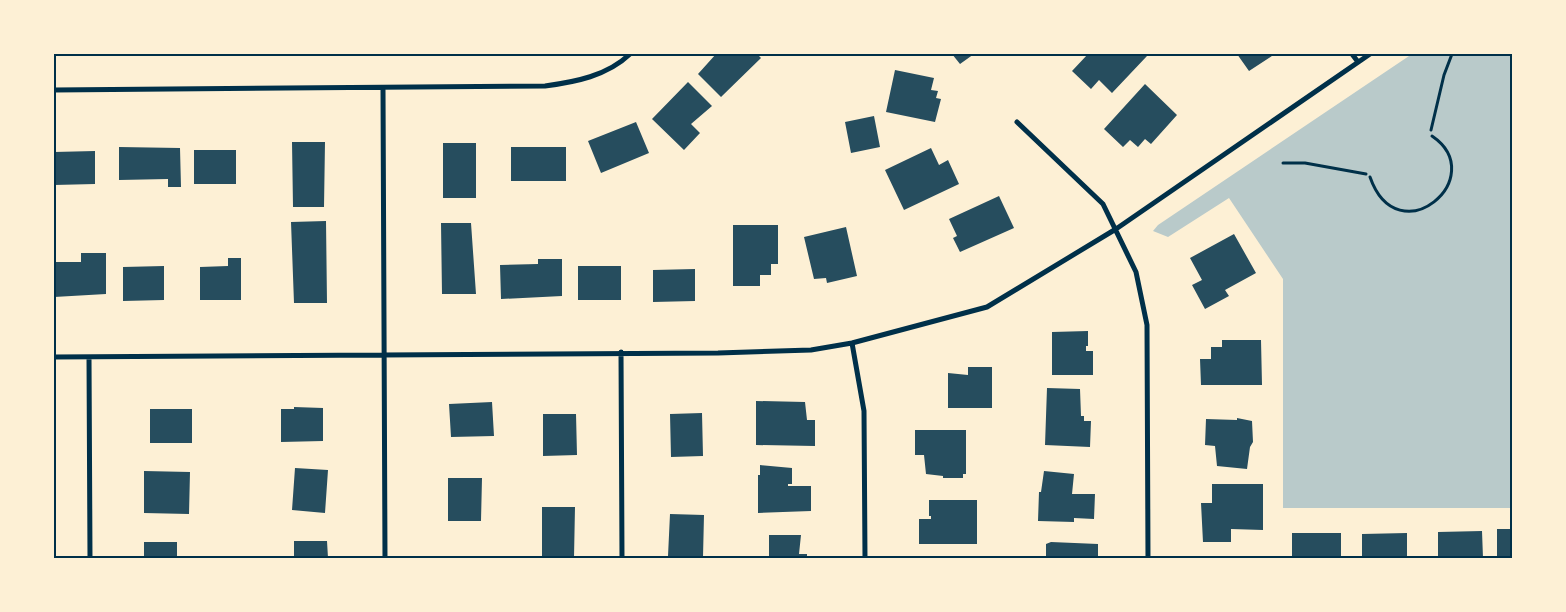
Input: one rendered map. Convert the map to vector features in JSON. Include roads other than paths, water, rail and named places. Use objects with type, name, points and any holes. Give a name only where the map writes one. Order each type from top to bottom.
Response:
[{"type":"street","points":[[54,90],[545,86],[569,83],[596,76],[630,54]]},
{"type":"street","points":[[1352,54],[1358,62]]},
{"type":"street","points":[[54,357],[811,350],[852,343],[987,307],[1116,229],[1370,54]]},
{"type":"street","points":[[383,88],[385,558]]},
{"type":"street","points":[[1017,122],[1103,204],[1136,272],[1147,325],[1148,558]]},
{"type":"street","points":[[852,343],[864,411],[865,558]]},
{"type":"street","points":[[621,352],[622,558]]},
{"type":"street","points":[[89,356],[90,558]]}]
